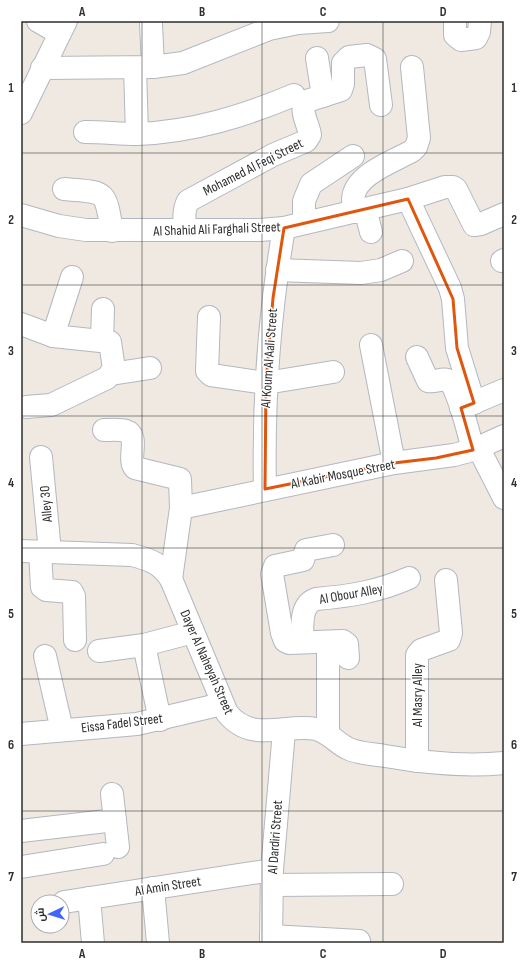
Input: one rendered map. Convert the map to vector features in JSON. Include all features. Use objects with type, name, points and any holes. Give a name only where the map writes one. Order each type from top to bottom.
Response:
[{"type":"street","points":[[21,113],[62,27],[38,21]]},
{"type":"street","points":[[42,68],[144,68],[184,63],[269,29],[298,23],[328,21]]},
{"type":"street","points":[[454,21],[455,35],[461,40],[476,38],[479,32],[480,21]]},
{"type":"street","points":[[137,134],[144,68],[151,24]]},
{"type":"street","name":"Mohamed Al Feqi Street","points":[[186,230],[184,208],[188,201],[273,155],[306,141],[310,135],[303,109],[304,104],[307,101],[337,92],[343,88],[344,63],[346,59],[354,55],[367,55],[375,59],[381,105]]},
{"type":"street","points":[[317,58],[323,96]]},
{"type":"street","points":[[370,232],[353,198],[355,190],[366,176],[412,151],[416,147],[419,138],[412,67]]},
{"type":"street","points":[[85,132],[137,134],[178,130],[218,123],[256,110],[294,94]]},
{"type":"street","name":"Al Koum Al Aali Street","points":[[265,489],[266,383],[270,326],[277,270],[311,184],[353,156]]},
{"type":"street","name":"Al Shahid Ali Farghali Street","points":[[21,215],[59,226],[86,230],[112,231],[186,230],[294,225],[408,199],[449,186],[456,189],[474,225],[481,224],[504,214]]},
{"type":"street","points":[[64,189],[98,192],[104,196],[108,203],[112,231]]},
{"type":"street","points":[[408,199],[450,288],[453,299],[457,348],[475,448],[503,491]]},
{"type":"street","points":[[277,270],[366,273],[381,270],[402,262]]},
{"type":"street","points":[[53,336],[72,277]]},
{"type":"street","points":[[102,341],[103,309]]},
{"type":"street","points":[[209,317],[207,371],[210,375],[266,383],[333,372]]},
{"type":"street","points":[[21,324],[53,336],[102,341],[111,344],[114,369],[107,378],[51,405],[26,407]]},
{"type":"street","points":[[371,345],[394,463]]},
{"type":"street","points":[[417,357],[428,381],[446,380],[451,383],[467,406]]},
{"type":"street","points":[[111,374],[150,368]]},
{"type":"street","points":[[467,406],[504,390]]},
{"type":"street","points":[[104,430],[126,431],[130,434],[132,438],[132,464],[135,468],[180,478],[181,508],[171,579]]},
{"type":"street","name":"Al Kabir Mosque Street","points":[[181,508],[265,489],[394,463],[436,458],[475,448],[504,436]]},
{"type":"street","name":"Alley 30","points":[[41,457],[37,551],[42,587],[46,590],[72,592],[74,596],[75,640]]},
{"type":"street","points":[[333,545],[306,550],[303,560],[275,566],[272,571],[283,637],[289,642],[346,642],[348,658]]},
{"type":"street","name":"Dayer Al Naheyah Street","points":[[37,551],[132,555],[149,560],[163,567],[171,579],[222,704],[232,720],[248,728],[284,730],[303,728],[317,729],[328,734],[338,743],[349,749],[416,761],[445,764],[504,763]]},
{"type":"street","name":"Al Obour Alley","points":[[302,642],[304,611],[310,602],[366,593],[386,588],[409,578]]},
{"type":"street","name":"Al Masry Alley","points":[[416,761],[417,655],[421,650],[449,640],[451,634],[446,580]]},
{"type":"street","points":[[99,651],[144,645],[193,632]]},
{"type":"street","points":[[328,642],[328,734]]},
{"type":"street","points":[[144,645],[160,720]]},
{"type":"street","points":[[44,656],[62,730]]},
{"type":"street","name":"Eissa Fadel Street","points":[[21,734],[110,727],[160,720],[222,704]]},
{"type":"street","name":"Al Dardiri Street","points":[[271,940],[272,878],[284,730]]},
{"type":"street","points":[[21,867],[111,850],[115,820],[112,794]]},
{"type":"street","points":[[21,831],[115,820]]},
{"type":"street","name":"Al Amin Street","points":[[70,901],[153,888],[272,878],[392,884]]},
{"type":"street","points":[[153,888],[158,943]]},
{"type":"street","points":[[89,898],[93,943]]},
{"type":"street","points":[[271,940],[359,941]]},
{"type":"highlighted area","points":[[408,199],[453,299],[457,348],[474,403],[461,408],[473,450],[436,458],[394,463],[265,489],[266,383],[273,298],[284,228]]}]
